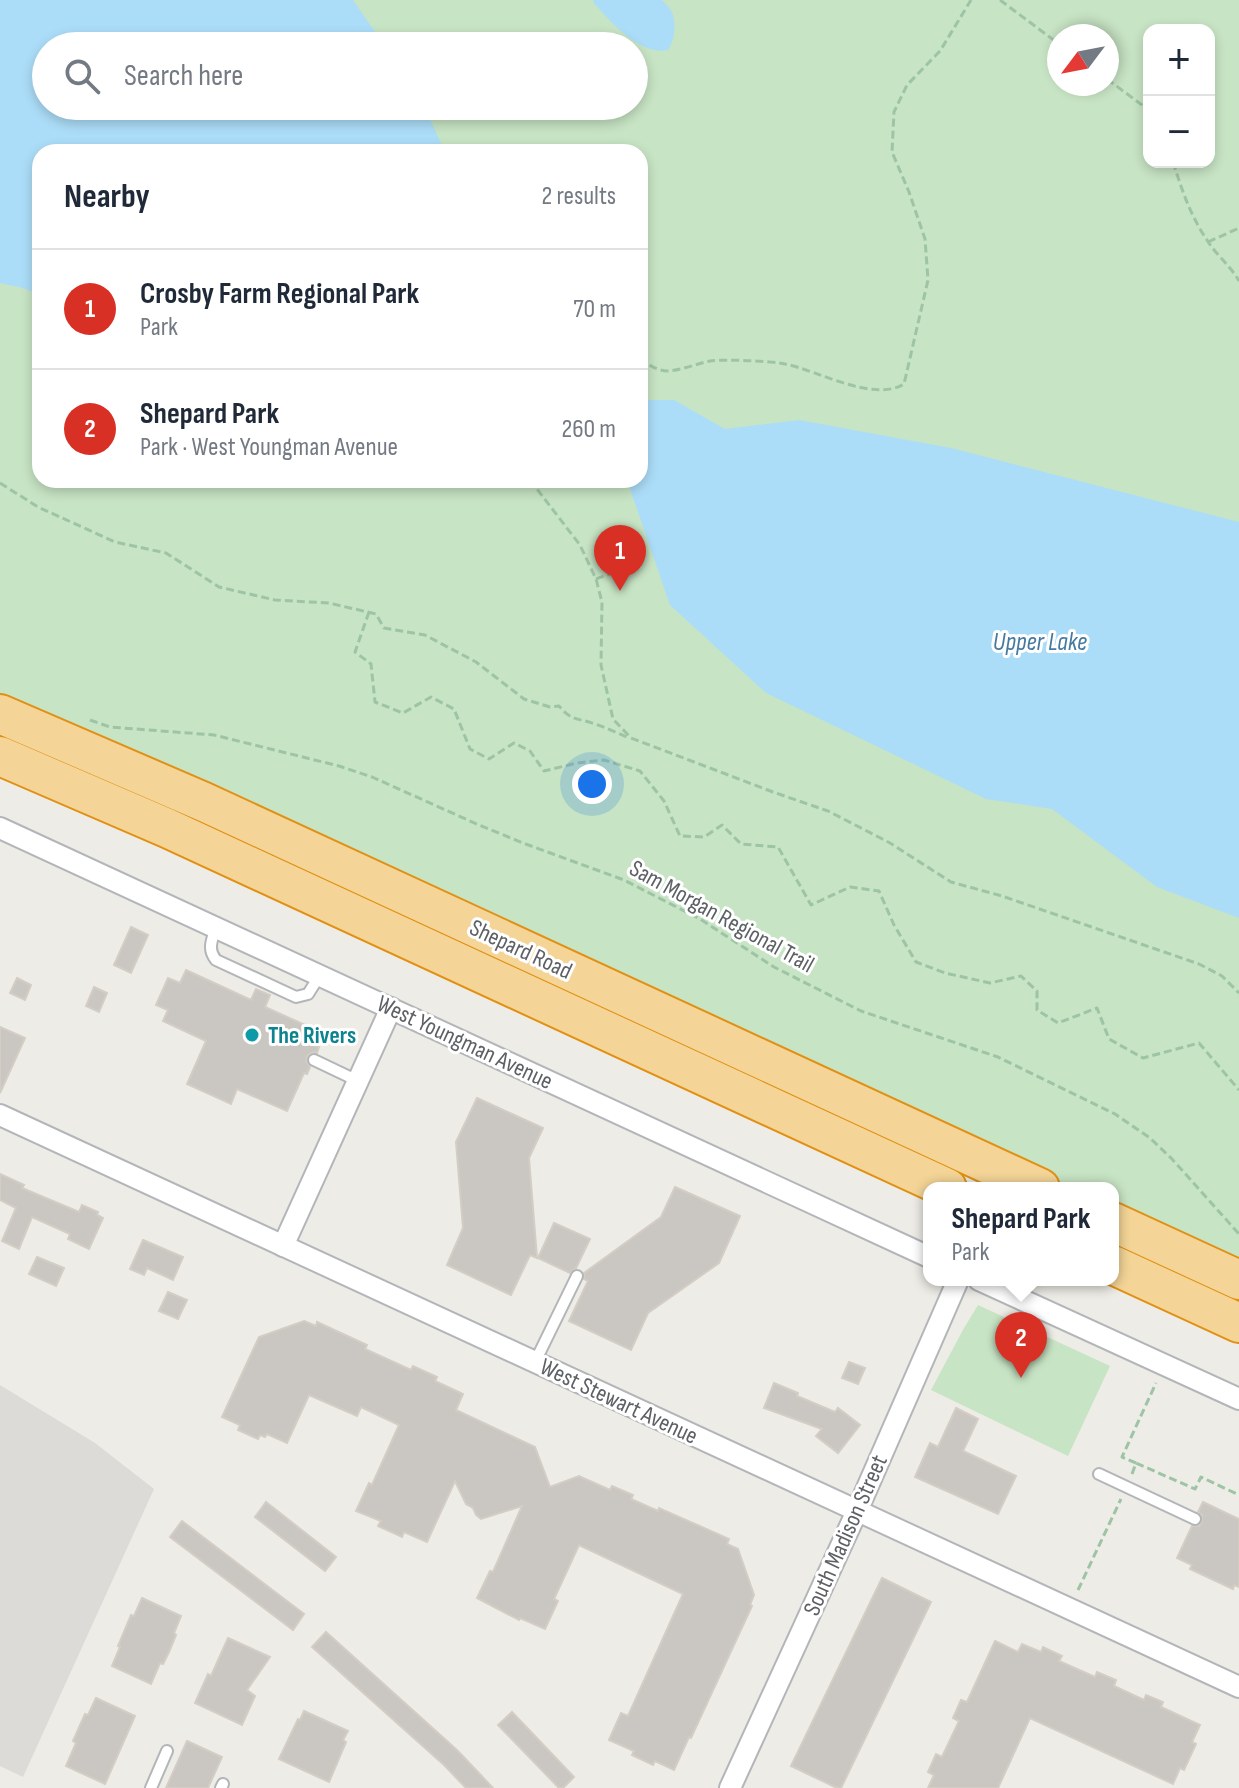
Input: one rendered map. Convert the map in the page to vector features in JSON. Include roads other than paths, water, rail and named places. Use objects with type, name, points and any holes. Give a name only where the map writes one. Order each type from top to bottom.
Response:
[{"type":"highway","name":"Shepard Road","points":[[0,714],[204,802],[1027,1182]]},
{"type":"highway","name":"Shepard Road","points":[[0,756],[167,828],[934,1182]]},
{"type":"highway","points":[[1119,1225],[1239,1280]]},
{"type":"highway","points":[[1119,1268],[1239,1323]]},
{"type":"street","name":"West Youngman Avenue","points":[[0,828],[923,1254]]},
{"type":"street","points":[[283,1246],[391,1008]]},
{"type":"street","name":"West Stewart Avenue","points":[[0,1115],[1239,1687]]},
{"type":"street","name":"South Madison Street","points":[[730,1788],[857,1511],[955,1286]]},
{"type":"street","points":[[992,1286],[1239,1399]]},
{"type":"lane","points":[[216,927],[210,947],[216,960],[296,997],[308,994],[320,975]]},
{"type":"lane","points":[[314,1060],[358,1081]]},
{"type":"lane","points":[[535,1362],[577,1276]]},
{"type":"lane","points":[[1099,1474],[1195,1519]]},
{"type":"lane","points":[[151,1788],[167,1751]]},
{"type":"water","points":[[0,0],[353,0],[375,32],[32,32],[32,120],[430,120],[441,144],[32,144],[32,292],[0,283]]},
{"type":"water","points":[[593,0],[662,0],[671,10],[675,25],[668,50],[648,48],[648,32],[622,32]]},
{"type":"water","name":"Upper Lake","points":[[648,400],[674,400],[725,429],[799,420],[951,448],[1239,522],[1239,918],[1157,887],[1052,809],[986,799],[766,693],[670,605],[630,488],[648,488]]},
{"type":"place","name":"Crosby Farm Regional Park","points":[[620,591]]},
{"type":"place","name":"The Rivers","points":[[252,1035]]},
{"type":"place","name":"Shepard Park","points":[[1021,1378]]}]
